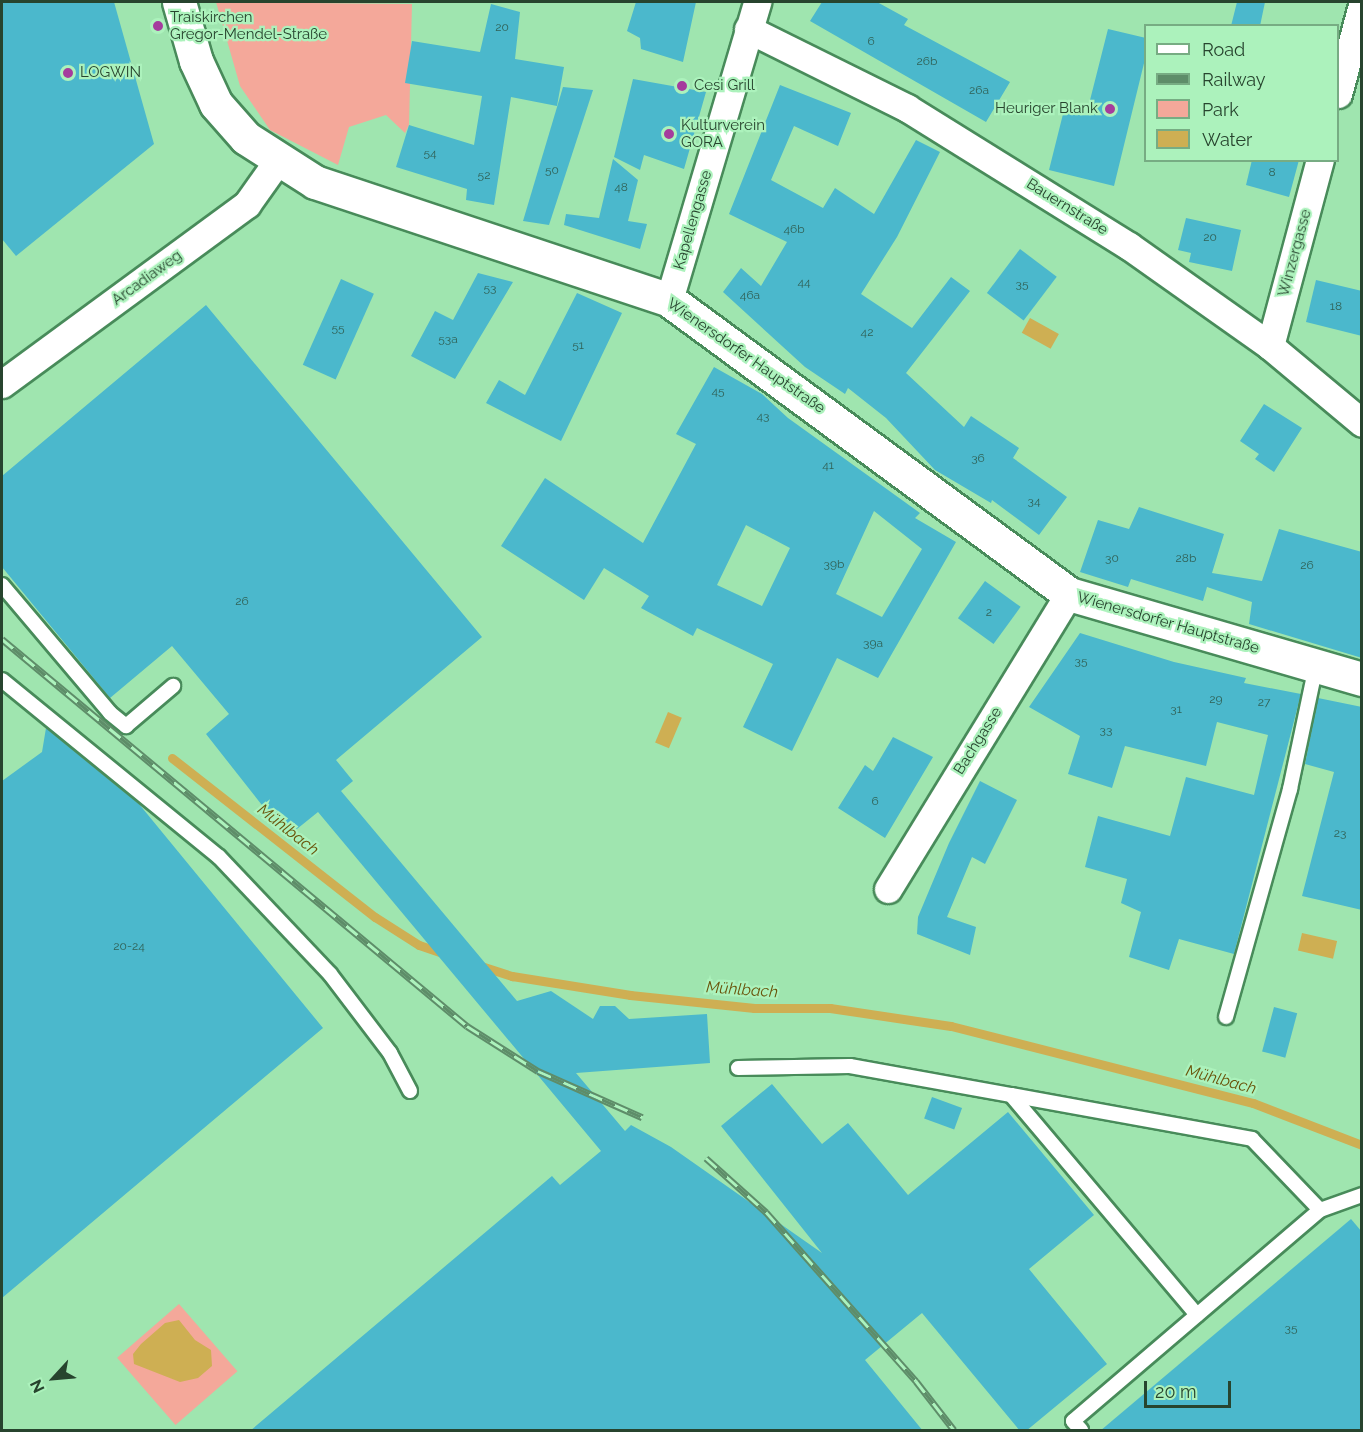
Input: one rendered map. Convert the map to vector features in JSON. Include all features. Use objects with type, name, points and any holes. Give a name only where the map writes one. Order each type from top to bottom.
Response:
[{"type":"street","name":"Wienersdorfer Hauptstraße","points":[[179,2],[196,61],[216,104],[246,138],[315,182],[669,300],[1069,594],[1362,679]]},
{"type":"street","name":"Kapellengasse","points":[[669,300],[757,2]]},
{"type":"street","points":[[1339,90],[1362,5]]},
{"type":"street","name":"Bauernstraße","points":[[748,29],[908,108],[1130,246],[1270,346],[1362,423]]},
{"type":"street","name":"Arcadiaweg","points":[[2,384],[247,204],[279,159]]},
{"type":"street","name":"Winzergasse","points":[[1270,346],[1319,162]]},
{"type":"street","name":"Bachgasse","points":[[888,889],[1069,594]]},
{"type":"lane","points":[[2,585],[110,713],[126,726],[173,686]]},
{"type":"lane","points":[[1226,1017],[1290,789],[1316,666]]},
{"type":"lane","points":[[2,680],[219,857],[330,974],[390,1053],[410,1091]]},
{"type":"lane","points":[[738,1068],[850,1066],[1252,1139],[1320,1210]]},
{"type":"lane","points":[[1011,1095],[1197,1315]]},
{"type":"lane","points":[[1081,1431],[1073,1421],[1320,1210],[1362,1195]]},
{"type":"green space","points":[[216,2],[412,4],[409,125],[405,133],[386,115],[349,127],[338,165],[270,130],[240,86]]},
{"type":"green space","points":[[179,1304],[237,1371],[176,1425],[117,1358]]},
{"type":"water","points":[[1030,318],[1059,334],[1051,349],[1022,333]]},
{"type":"water","points":[[668,712],[682,718],[669,748],[655,742]]},
{"type":"water","points":[[1302,933],[1337,941],[1333,959],[1298,951]]},
{"type":"water","points":[[179,1320],[195,1340],[211,1350],[212,1366],[198,1378],[180,1382],[134,1364],[133,1354],[141,1344],[165,1323]]},
{"type":"building","name":"LOGWIN","points":[[2,2],[114,2],[154,144],[16,256],[2,239]]},
{"type":"building","points":[[636,2],[696,2],[683,62],[641,49],[640,38],[627,31]]},
{"type":"building","points":[[822,2],[877,2],[908,19],[904,25],[1010,82],[986,122],[810,21]]},
{"type":"building","points":[[1237,2],[1265,2],[1260,24],[1232,24]]},
{"type":"building","points":[[491,4],[520,12],[515,59],[564,67],[557,106],[511,97],[494,205],[466,200],[467,189],[396,167],[409,125],[474,145],[482,96],[405,83],[412,41],[480,52]]},
{"type":"building","name":"Heuriger Blank","points":[[1108,29],[1144,38],[1144,63],[1114,186],[1049,170],[1065,106],[1087,112]]},
{"type":"building","points":[[633,79],[706,92],[684,169],[644,155],[640,170],[614,157]]},
{"type":"building","points":[[780,85],[851,113],[838,146],[794,126],[771,180],[823,208],[835,188],[874,214],[916,140],[940,152],[897,237],[861,294],[912,328],[951,277],[970,291],[906,373],[964,427],[971,416],[1019,448],[1013,458],[1067,497],[1039,535],[992,500],[991,503],[935,470],[886,418],[848,388],[845,394],[805,367],[723,292],[741,268],[761,286],[787,242],[729,214]]},
{"type":"building","points":[[563,87],[593,90],[549,225],[523,221]]},
{"type":"building","points":[[613,159],[638,180],[628,221],[647,224],[640,249],[564,225],[566,214],[599,218]]},
{"type":"building","points":[[1252,162],[1298,162],[1289,197],[1246,185]]},
{"type":"building","points":[[1186,218],[1241,230],[1232,271],[1189,262],[1191,253],[1178,250]]},
{"type":"building","points":[[1020,249],[1057,277],[1024,321],[987,293]]},
{"type":"building","points":[[478,273],[513,282],[455,379],[411,356],[435,311],[453,320]]},
{"type":"building","points":[[341,279],[374,294],[336,380],[303,365]]},
{"type":"building","points":[[1316,280],[1362,291],[1362,336],[1306,322]]},
{"type":"building","points":[[577,293],[622,313],[561,441],[486,403],[499,380],[525,395]]},
{"type":"building","points":[[206,305],[482,637],[336,760],[353,781],[341,791],[517,1001],[551,991],[593,1019],[600,1006],[615,1006],[629,1019],[707,1014],[710,1063],[576,1073],[625,1131],[631,1125],[671,1147],[822,1253],[721,1126],[772,1084],[822,1144],[848,1123],[908,1195],[1008,1112],[1094,1215],[1029,1269],[1107,1364],[1026,1431],[1020,1431],[922,1313],[865,1360],[923,1431],[250,1431],[552,1176],[560,1185],[601,1151],[318,812],[287,837],[206,734],[229,714],[172,646],[110,698],[2,567],[2,476]]},
{"type":"building","points":[[714,367],[762,394],[788,418],[920,513],[915,518],[956,542],[878,678],[837,658],[792,751],[743,727],[773,664],[697,628],[693,636],[641,608],[649,596],[604,568],[584,600],[501,546],[545,478],[643,543],[696,444],[676,434]],"holes":[[[874,511],[922,549],[882,617],[836,594]],[[746,525],[790,548],[762,606],[717,585]]]},
{"type":"building","points":[[1264,404],[1302,428],[1274,472],[1255,459],[1259,454],[1240,441]]},
{"type":"building","points":[[1139,507],[1224,534],[1212,573],[1262,581],[1279,529],[1362,552],[1362,658],[1249,624],[1252,602],[1207,587],[1203,601],[1131,579],[1128,587],[1080,572],[1098,520],[1129,529]]},
{"type":"building","points":[[985,581],[1021,607],[994,644],[958,618]]},
{"type":"building","points":[[1080,633],[1174,662],[1246,678],[1244,683],[1301,694],[1234,954],[1179,939],[1169,970],[1129,957],[1141,912],[1121,903],[1127,879],[1085,867],[1098,816],[1170,836],[1186,777],[1254,795],[1268,735],[1217,722],[1206,766],[1125,746],[1112,788],[1068,774],[1080,736],[1029,707]]},
{"type":"building","points":[[1318,698],[1362,707],[1362,910],[1302,896],[1334,772],[1305,764]]},
{"type":"building","points":[[46,728],[139,804],[323,1028],[2,1298],[2,781],[42,752]]},
{"type":"building","points":[[893,737],[933,757],[885,838],[838,808],[865,765],[873,771]]},
{"type":"building","points":[[980,781],[1017,800],[985,864],[972,857],[947,917],[976,927],[970,955],[917,934],[918,917],[949,843]]},
{"type":"building","points":[[1274,1007],[1297,1013],[1285,1058],[1262,1051]]},
{"type":"building","points":[[932,1097],[962,1108],[954,1130],[924,1119]]},
{"type":"building","points":[[1351,1219],[1362,1232],[1362,1431],[1100,1431]]},
{"type":"waterway","name":"Mühlbach","points":[[172,758],[375,917],[419,945],[442,953]]},
{"type":"waterway","name":"Mühlbach","points":[[481,966],[512,976],[630,995],[754,1008],[830,1008],[951,1026],[1253,1103],[1362,1145]]},
{"type":"railway","points":[[2,639],[467,1026],[538,1071],[642,1117]]},
{"type":"railway","points":[[706,1158],[766,1212],[916,1381],[954,1430]]},
{"type":"place","name":"Traiskirchen Gregor-Mendel-Straße","points":[[158,26]]},
{"type":"place","name":"LOGWIN","points":[[68,73]]},
{"type":"place","name":"Cesi Grill","points":[[682,86]]},
{"type":"place","name":"Heuriger Blank","points":[[1110,109]]},
{"type":"place","name":"Kulturverein GORA","points":[[669,134]]}]
